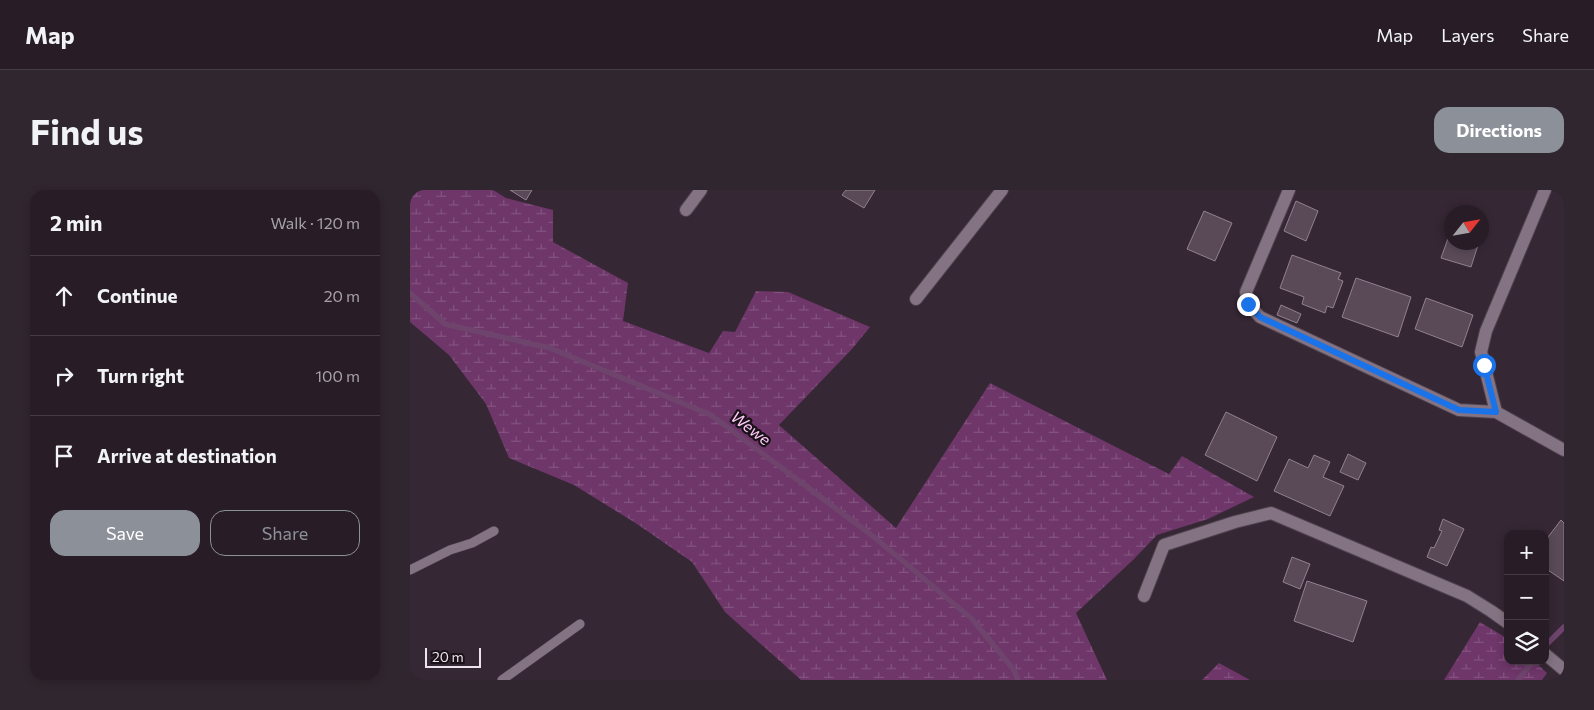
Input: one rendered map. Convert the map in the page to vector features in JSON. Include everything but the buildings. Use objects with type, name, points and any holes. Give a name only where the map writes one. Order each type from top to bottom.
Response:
[{"type":"street","points":[[686,210],[701,190]]},
{"type":"street","points":[[916,299],[1002,190]]},
{"type":"street","points":[[1290,190],[1246,292],[1248,304],[1260,317],[1459,410],[1496,412],[1564,450]]},
{"type":"street","points":[[1496,412],[1481,352],[1486,331],[1545,190]]},
{"type":"street","points":[[1144,596],[1164,545],[1235,522],[1271,513],[1467,596],[1504,620]]},
{"type":"street","points":[[1549,657],[1564,670]]},
{"type":"lane","points":[[410,570],[450,550],[472,543],[494,531]]},
{"type":"lane","points":[[502,680],[580,624]]},
{"type":"green space","points":[[410,190],[493,190],[506,198],[553,210],[553,242],[628,283],[623,321],[709,353],[723,331],[735,332],[756,291],[788,292],[870,327],[852,349],[779,425],[896,528],[990,383],[1169,474],[1182,456],[1254,497],[1208,519],[1157,535],[1076,613],[1107,680],[801,680],[725,612],[692,562],[637,524],[574,485],[509,458],[486,404],[449,355],[410,322]]},
{"type":"green space","points":[[1480,622],[1504,637],[1504,665],[1538,665],[1547,673],[1542,680],[1444,680]]},
{"type":"green space","points":[[1219,663],[1250,680],[1202,680]]},
{"type":"waterway","name":"Wewe","points":[[410,293],[445,324],[550,348],[711,415],[874,537],[972,619],[1014,670],[1018,680]]},
{"type":"waterway","points":[[1549,642],[1564,627]]},
{"type":"waterway","points":[[1518,680],[1530,665]]},
{"type":"route","points":[[1248,304],[1260,317],[1459,410],[1496,412],[1484,365]]}]
